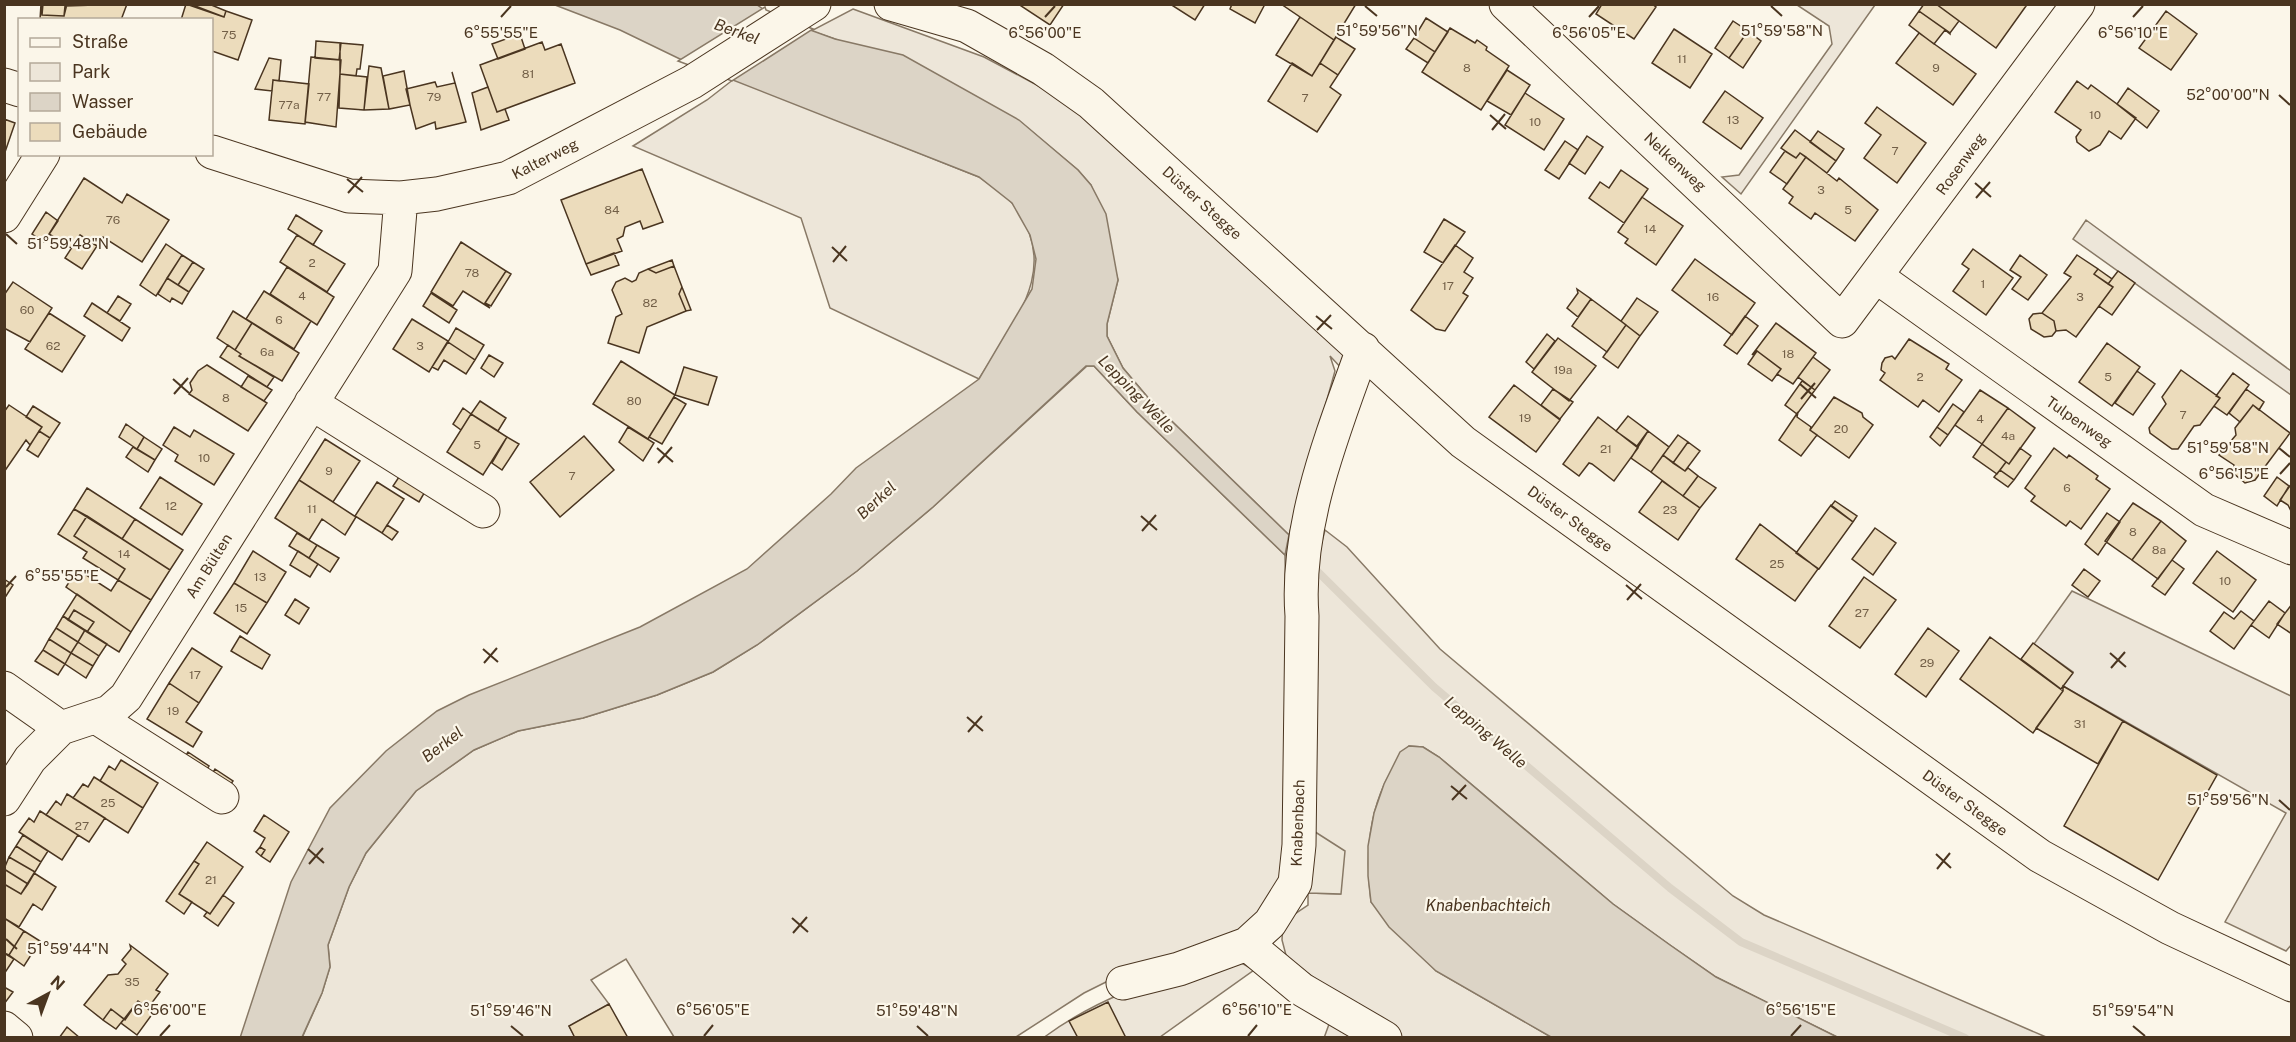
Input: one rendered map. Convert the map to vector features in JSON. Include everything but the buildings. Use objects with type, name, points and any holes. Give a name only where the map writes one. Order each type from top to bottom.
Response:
[{"type":"street","name":"Düster Stegge","points":[[891,4],[967,26],[1043,69],[1090,103],[1463,442],[2040,856],[2170,928],[2292,985]]},
{"type":"street","name":"Nelkenweg","points":[[1506,4],[1842,321]]},
{"type":"street","name":"Rosenweg","points":[[1842,321],[2078,4]]},
{"type":"street","name":"Kalterweg","points":[[213,152],[349,196],[401,198],[437,194],[508,178],[692,82],[807,9]]},
{"type":"street","points":[[4,216],[42,156]]},
{"type":"street","name":"Am Bülten","points":[[4,799],[30,759],[61,728],[109,712],[126,697],[395,271],[401,198]]},
{"type":"street","name":"Tulpenweg","points":[[1877,277],[2204,510],[2292,548]]},
{"type":"street","name":"Knabenbach","points":[[1123,983],[1179,969],[1247,944],[1270,923],[1295,883],[1299,845],[1302,616],[1300,590],[1306,531],[1336,424],[1363,349]]},
{"type":"street","points":[[311,403],[483,512]]},
{"type":"street","points":[[4,688],[61,728]]},
{"type":"street","points":[[96,717],[222,797]]},
{"type":"street","points":[[1247,944],[1301,989],[1385,1038]]},
{"type":"street","points":[[4,1028],[16,1038]]},
{"type":"green space","points":[[1797,5],[1875,5],[1741,194],[1722,177],[1739,175],[1832,44],[1829,26]]},
{"type":"green space","points":[[853,9],[984,57],[1048,91],[1098,124],[1338,342],[1345,359],[1345,372],[1330,356],[1335,371],[1289,535],[1150,400],[1123,368],[1107,336],[1107,324],[1118,280],[1091,185],[1078,170],[1019,121],[835,39],[811,31]]},
{"type":"green space","points":[[734,79],[979,177],[1001,192],[1012,203],[1027,227],[1034,250],[1033,272],[1028,294],[1018,316],[979,379],[830,308],[801,218],[633,146],[707,100]]},
{"type":"green space","points":[[2086,220],[2291,371],[2291,395],[2073,239]]},
{"type":"green space","points":[[1087,366],[1094,366],[1137,412],[1285,555],[1287,693],[1285,887],[1239,936],[1110,980],[1084,993],[1016,1037],[674,1037],[626,959],[591,980],[609,1004],[569,1026],[575,1037],[302,1038],[322,993],[330,967],[328,945],[349,887],[366,853],[416,791],[474,750],[518,731],[583,718],[657,695],[713,672],[757,645],[857,571],[933,507]]},
{"type":"green space","points":[[1325,530],[1347,547],[1440,649],[1733,896],[1764,915],[2046,1037],[1837,1037],[1716,977],[1670,945],[1613,904],[1439,757],[1423,747],[1409,746],[1389,775],[1378,799],[1369,843],[1371,902],[1436,971],[1551,1037],[1400,1037],[1287,959],[1282,940],[1283,922],[1308,905],[1308,893],[1340,894],[1309,828],[1317,561]]},
{"type":"green space","points":[[2072,591],[2291,696],[2292,944],[2286,951],[2225,922],[2286,813],[2063,686],[2073,672],[2034,644]]},
{"type":"green space","points":[[1231,957],[1254,970],[1160,1037],[1043,1038],[1088,1009],[1111,998],[1156,980]]},
{"type":"green space","points":[[1332,1016],[1370,1038],[1324,1038]]},
{"type":"shaded area","points":[[1309,828],[1345,851],[1341,894],[1308,893]]},
{"type":"water","name":"Berkel","points":[[555,5],[757,5],[763,9],[761,12],[835,39],[903,55],[1019,120],[1078,170],[1091,185],[1106,214],[1118,280],[1107,324],[1107,336],[1123,368],[1150,400],[1289,535],[1285,555],[1137,412],[1094,366],[1086,366],[933,507],[857,571],[757,645],[713,672],[657,695],[583,718],[518,731],[474,750],[416,791],[366,853],[349,887],[328,945],[330,967],[322,993],[302,1037],[240,1038],[291,882],[330,808],[386,751],[437,711],[469,695],[640,627],[747,569],[831,494],[856,468],[979,379],[1032,289],[1036,259],[1030,235],[1012,203],[979,177],[682,60],[620,30]]},
{"type":"water","name":"Knabenbachteich","points":[[1409,746],[1423,747],[1439,757],[1613,904],[1716,977],[1837,1037],[1551,1037],[1436,971],[1389,927],[1371,902],[1368,846],[1374,813],[1384,784],[1400,752]]},
{"type":"pier","points":[[765,7],[766,10],[813,29],[732,81],[678,61]]},
{"type":"waterway","name":"Lepping Welle","points":[[1311,565],[1434,687],[1670,888],[1741,942],[1965,1038]]}]
